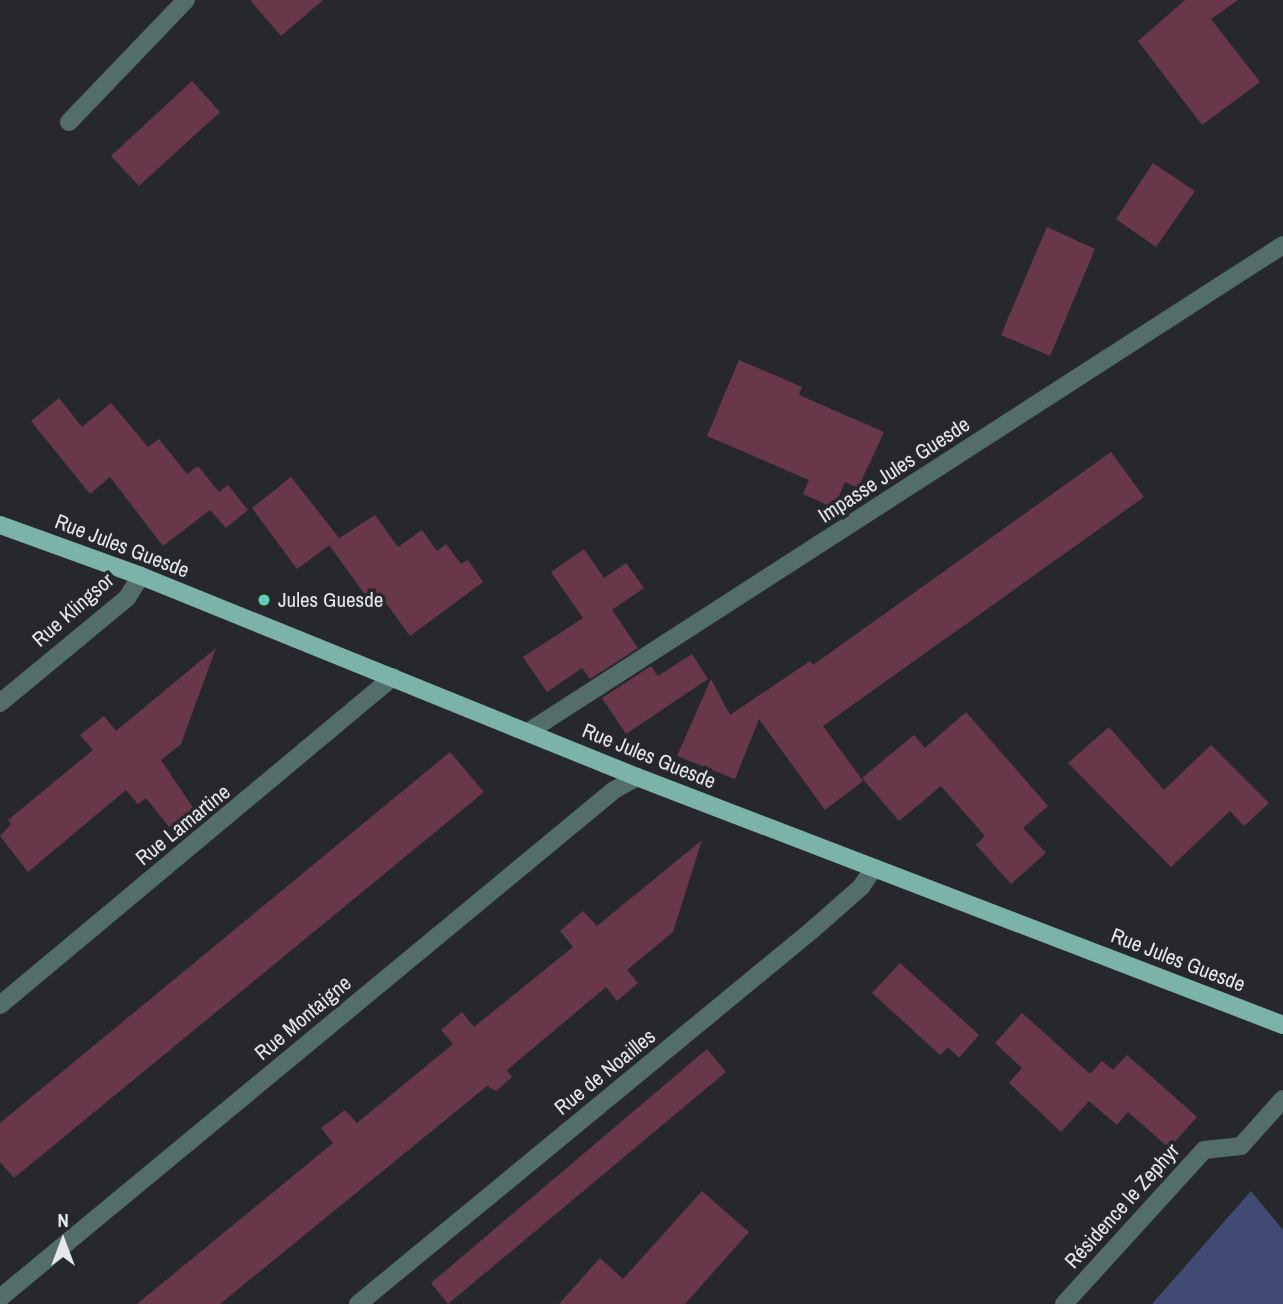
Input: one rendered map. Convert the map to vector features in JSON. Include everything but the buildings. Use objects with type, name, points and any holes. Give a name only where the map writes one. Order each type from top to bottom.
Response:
[{"type":"main road","name":"Rue Jules Guesde","points":[[0,525],[141,576],[637,777],[1283,1026]]},
{"type":"street","points":[[69,122],[186,0]]},
{"type":"street","name":"Impasse Jules Guesde","points":[[528,732],[1283,245]]},
{"type":"street","name":"Rue Klingsor","points":[[0,703],[127,598],[141,576]]},
{"type":"street","name":"Rue Lamartine","points":[[0,1005],[393,677]]},
{"type":"street","name":"Rue Montaigne","points":[[0,1298],[614,790],[637,777]]},
{"type":"street","name":"Rue de Noailles","points":[[358,1304],[811,932],[862,887],[874,868]]},
{"type":"street","name":"Résidence le Zephyr","points":[[1064,1304],[1204,1150],[1241,1146],[1283,1099]]},
{"type":"shaded area","points":[[1251,1191],[1283,1230],[1283,1304],[1152,1304]]},
{"type":"place","name":"Jules Guesde","points":[[264,600]]}]
